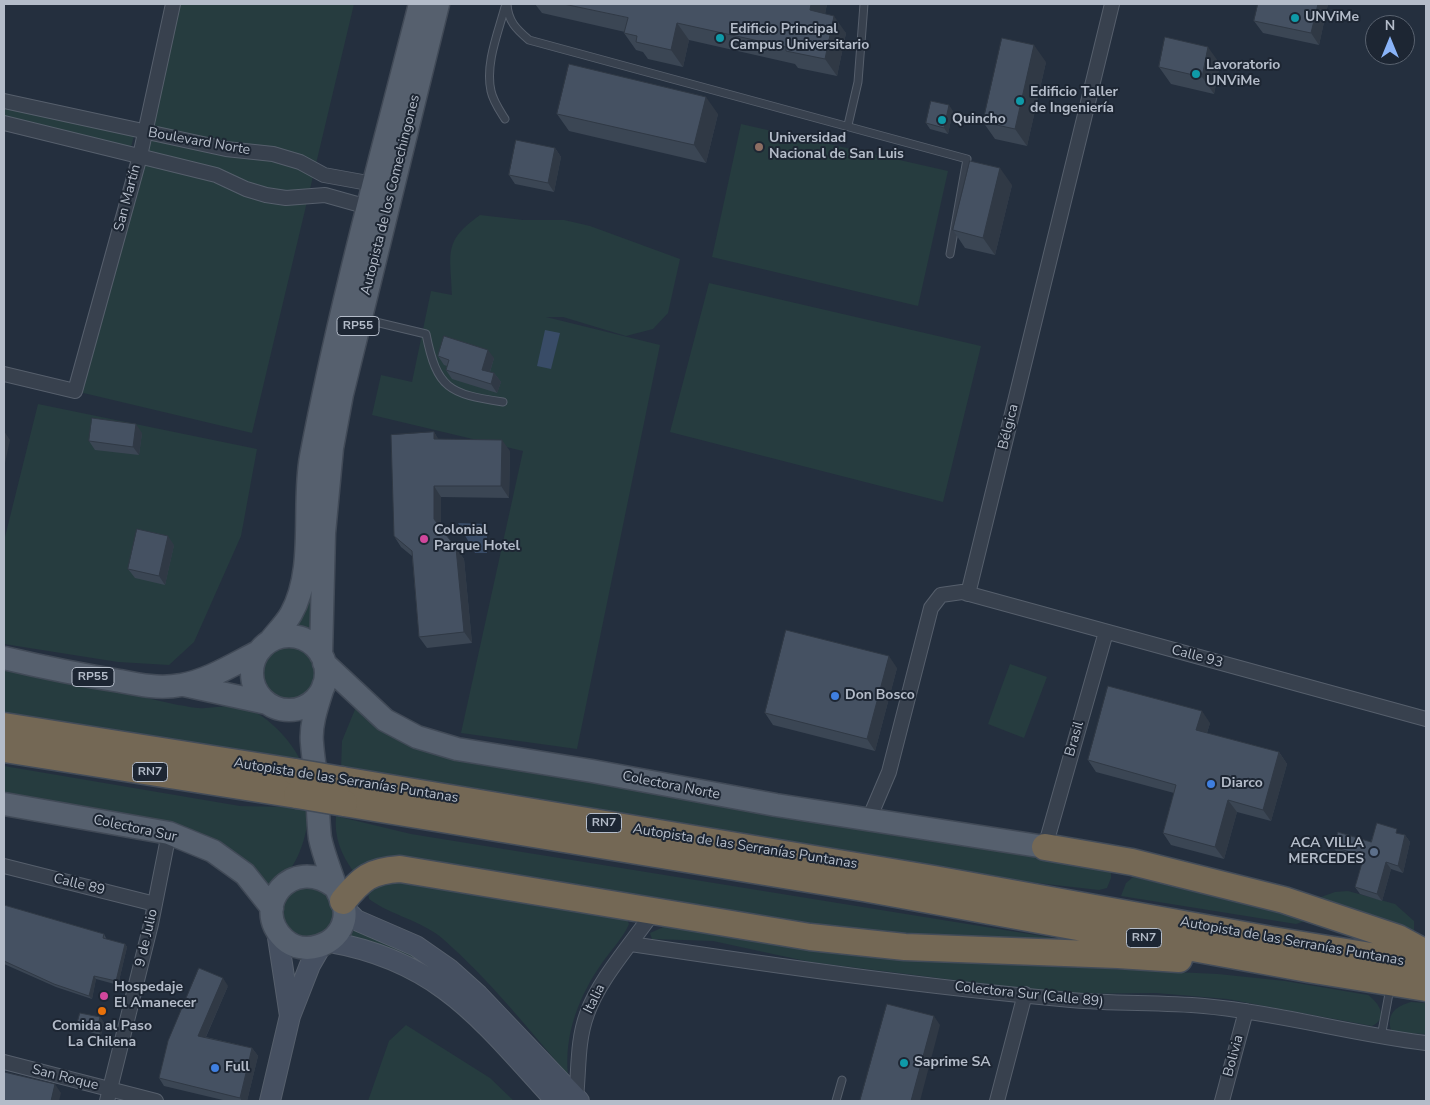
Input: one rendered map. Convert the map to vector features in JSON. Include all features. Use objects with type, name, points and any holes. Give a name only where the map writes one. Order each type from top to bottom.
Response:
[{"type":"highway","name":"Autopista de las Serranías Puntanas","points":[[4,726],[296,784]]},
{"type":"highway","name":"Autopista de las Serranías Puntanas","points":[[4,749],[296,784],[934,879],[1272,940],[1426,965]]},
{"type":"highway","name":"Autopista de las Serranías Puntanas","points":[[343,791],[1308,969],[1426,988]]},
{"type":"highway","points":[[1045,846],[1132,862],[1284,900],[1398,938],[1426,953]]},
{"type":"highway","points":[[341,899],[359,882],[370,875],[380,870],[400,869],[810,937],[905,947],[1118,954],[1308,969]]},
{"type":"main road","name":"Autopista de los Comechingones","points":[[264,647],[292,613],[299,594],[304,571],[310,459],[383,186],[420,4]]},
{"type":"main road","name":"Autopista de los Comechingones","points":[[383,186],[438,4]]},
{"type":"main road","name":"Autopista de los Comechingones","points":[[341,899],[320,839],[315,760],[312,743],[323,667],[324,532],[332,448],[342,394],[360,319],[377,210]]},
{"type":"main road","name":"RP55","points":[[4,658],[76,674],[152,687],[183,685],[284,709],[304,706],[316,697],[323,667],[314,646],[299,638],[282,637],[183,685]]},
{"type":"main road","name":"RP55","points":[[264,647],[252,674],[259,695],[271,705]]},
{"type":"main road","name":"Colectora Norte","points":[[323,667],[385,720],[417,737],[457,749],[592,771],[776,805],[1045,846]]},
{"type":"main road","points":[[271,705],[312,743]]},
{"type":"main road","name":"Colectora Sur","points":[[4,804],[169,833],[213,851],[245,874],[272,908]]},
{"type":"main road","points":[[320,839],[309,858],[290,880],[281,887],[272,908],[272,920],[284,940],[294,946],[306,948],[325,944],[351,946],[385,956],[416,969],[444,987],[480,1018],[556,1101]]},
{"type":"main road","points":[[290,880],[313,875],[325,879],[356,920],[416,946],[449,969],[478,995],[576,1100]]},
{"type":"main road","points":[[270,1101],[290,1016],[310,965],[325,944],[339,933],[344,921],[341,899]]},
{"type":"main road","points":[[277,931],[290,1016]]},
{"type":"street","name":"San Martín","points":[[4,374],[75,390],[140,156],[173,4]]},
{"type":"street","name":"Bélgica","points":[[968,594],[1112,4]]},
{"type":"street","name":"Boulevard Norte","points":[[4,100],[226,149],[273,154],[300,162],[324,175],[383,186]]},
{"type":"street","name":"Boulevard Norte","points":[[4,123],[216,175],[246,189],[266,195],[286,198],[321,194],[377,210]]},
{"type":"street","points":[[869,819],[889,772],[931,608],[941,595],[962,592],[968,594]]},
{"type":"street","name":"Calle 93","points":[[968,594],[1426,719]]},
{"type":"street","name":"Brasil","points":[[1045,846],[1106,632]]},
{"type":"street","name":"9 de Julio","points":[[108,1095],[155,904],[169,833]]},
{"type":"street","name":"Calle 89","points":[[4,866],[155,904]]},
{"type":"street","name":"Italia","points":[[576,1100],[580,1045],[587,1013],[603,983],[654,911]]},
{"type":"street","name":"Colectora Sur (Calle 89)","points":[[631,944],[920,984],[1070,1000],[1202,1006],[1246,1011],[1382,1037],[1426,1043]]},
{"type":"street","points":[[996,1101],[1025,994]]},
{"type":"street","name":"Bolivia","points":[[1222,1101],[1246,1011]]},
{"type":"street","name":"San Roque","points":[[4,1062],[108,1095],[156,1101]]},
{"type":"lane","points":[[505,119],[491,94],[489,78],[490,64],[507,4]]},
{"type":"lane","points":[[507,4],[513,27],[529,40],[848,125],[967,159],[950,254]]},
{"type":"lane","points":[[848,125],[858,82],[864,4]]},
{"type":"lane","points":[[360,319],[426,334],[432,364],[439,378],[453,389],[503,402]]},
{"type":"lane","points":[[1382,1037],[1391,982]]},
{"type":"lane","points":[[836,1101],[842,1080]]},
{"type":"green space","points":[[173,4],[354,4],[252,433],[75,391]]},
{"type":"green space","points":[[4,106],[134,136],[131,147],[4,117]]},
{"type":"green space","points":[[741,124],[948,171],[918,306],[712,257]]},
{"type":"green space","points":[[480,215],[523,220],[564,220],[590,226],[680,259],[668,313],[653,329],[626,336],[563,317],[546,317],[660,345],[577,749],[461,733],[523,451],[372,415],[381,375],[412,382],[431,291],[452,295],[451,249],[459,233]]},
{"type":"green space","points":[[709,283],[981,346],[943,502],[670,432]]},
{"type":"green space","points":[[38,404],[257,449],[241,536],[194,642],[169,665],[118,662],[4,644],[4,541]]},
{"type":"green space","points":[[311,566],[317,642],[295,628],[302,617]]},
{"type":"green space","points":[[283,643],[295,643],[310,651],[318,666],[318,678],[310,693],[295,701],[283,701],[268,693],[260,678],[260,666],[268,651]]},
{"type":"green space","points":[[1010,664],[1047,677],[1024,738],[988,724]]},
{"type":"green space","points":[[4,666],[195,708],[236,706],[249,709],[259,714],[277,729],[292,747],[302,764],[4,714]]},
{"type":"green space","points":[[356,707],[381,729],[1111,869],[1111,878],[1107,888],[1099,890],[1001,879],[841,850],[650,821],[341,769],[342,741]]},
{"type":"green space","points":[[4,766],[240,806],[286,807],[310,810],[298,856],[293,866],[269,894],[225,849],[4,796]]},
{"type":"green space","points":[[336,816],[411,834],[1116,948],[887,937],[353,871],[339,845],[336,831]]},
{"type":"green space","points":[[397,877],[627,919],[629,924],[602,963],[580,1002],[568,1045],[568,1075],[492,987],[460,954],[425,927],[387,910],[369,899],[368,892],[370,887]]},
{"type":"green space","points":[[1133,877],[1305,917],[1305,921],[1296,924],[1121,896],[1126,883]]},
{"type":"green space","points":[[303,882],[335,900],[332,928],[307,940],[283,927],[281,899]]},
{"type":"green space","points":[[1348,891],[1395,904],[1414,921],[1414,931],[1318,905],[1321,897],[1335,892]]},
{"type":"green space","points":[[668,925],[940,961],[1218,974],[1285,981],[1368,995],[1379,1006],[1381,1015],[1377,1023],[1372,1026],[1227,999],[1156,993],[1066,994],[810,962],[713,941],[652,939],[650,933]]},
{"type":"green space","points":[[352,929],[390,943],[429,964],[459,993],[348,937]]},
{"type":"green space","points":[[1411,1002],[1426,1003],[1426,1034],[1401,1033],[1391,1030],[1391,1015],[1397,1008]]},
{"type":"green space","points":[[406,1025],[490,1078],[514,1101],[368,1101],[389,1041]]},
{"type":"water","points":[[545,330],[560,333],[551,369],[537,366]]},
{"type":"water","points":[[458,523],[487,524],[487,553],[475,553]]},
{"type":"building","name":"Edificio Principal Campus Universitario","points":[[564,4],[811,4],[810,10],[834,16],[825,59],[786,51],[786,47],[677,23],[671,50],[636,42],[637,36],[624,33],[628,18]]},
{"type":"building","points":[[1258,4],[1318,4],[1311,33],[1254,21]]},
{"type":"building","points":[[1165,37],[1208,47],[1202,77],[1159,67]]},
{"type":"building","points":[[1002,38],[1034,45],[1015,129],[983,122]]},
{"type":"building","points":[[569,64],[706,97],[694,145],[557,114]]},
{"type":"building","points":[[931,101],[949,105],[944,128],[926,123]]},
{"type":"building","points":[[516,140],[555,148],[548,183],[509,175]]},
{"type":"building","points":[[970,161],[1000,168],[983,238],[953,230]]},
{"type":"building","points":[[444,336],[488,350],[482,370],[494,373],[491,384],[446,370],[449,360],[438,356]]},
{"type":"building","points":[[92,418],[136,424],[133,447],[89,441]]},
{"type":"building","name":"Colonial Parque Hotel","points":[[434,432],[434,439],[502,440],[501,486],[434,486],[434,519],[456,548],[464,632],[419,637],[412,551],[394,536],[391,435]]},
{"type":"building","points":[[137,529],[168,536],[159,576],[128,569]]},
{"type":"building","name":"Don Bosco","points":[[786,630],[889,656],[867,739],[765,713]]},
{"type":"building","name":"Diarco","points":[[1108,686],[1202,711],[1196,730],[1279,752],[1263,810],[1228,800],[1215,847],[1163,833],[1176,785],[1088,760]]},
{"type":"building","points":[[1377,823],[1397,829],[1396,833],[1405,835],[1398,866],[1386,862],[1377,894],[1355,887],[1364,856],[1333,847],[1338,832],[1371,842]]},
{"type":"building","points":[[4,905],[104,934],[103,938],[125,944],[116,981],[94,976],[89,996],[54,984],[4,961]]},
{"type":"building","points":[[199,968],[223,978],[198,1036],[252,1048],[240,1098],[159,1078],[168,1041]]},
{"type":"building","name":"Saprime SA","points":[[887,1004],[934,1016],[911,1101],[860,1101]]},
{"type":"building","points":[[80,1013],[100,1017],[97,1029],[77,1024]]},
{"type":"building","points":[[4,1072],[55,1084],[51,1101],[4,1101]]},
{"type":"place","name":"UNViMe","points":[[1295,18]]},
{"type":"place","name":"Edificio Principal Campus Universitario","points":[[720,38]]},
{"type":"place","name":"Lavoratorio UNViMe","points":[[1196,74]]},
{"type":"place","name":"Edificio Taller de Ingeniería","points":[[1020,101]]},
{"type":"place","name":"Quincho","points":[[942,120]]},
{"type":"place","name":"Universidad Nacional de San Luis","points":[[759,147]]},
{"type":"place","name":"Colonial Parque Hotel","points":[[424,539]]},
{"type":"place","name":"Don Bosco","points":[[835,696]]},
{"type":"place","name":"Diarco","points":[[1211,784]]},
{"type":"place","name":"ACA VILLA MERCEDES","points":[[1374,852]]},
{"type":"place","name":"Hospedaje El Amanecer","points":[[104,996]]},
{"type":"place","name":"Comida al Paso La Chilena","points":[[102,1011]]},
{"type":"place","name":"Saprime SA","points":[[904,1063]]},
{"type":"place","name":"Full","points":[[215,1068]]}]
